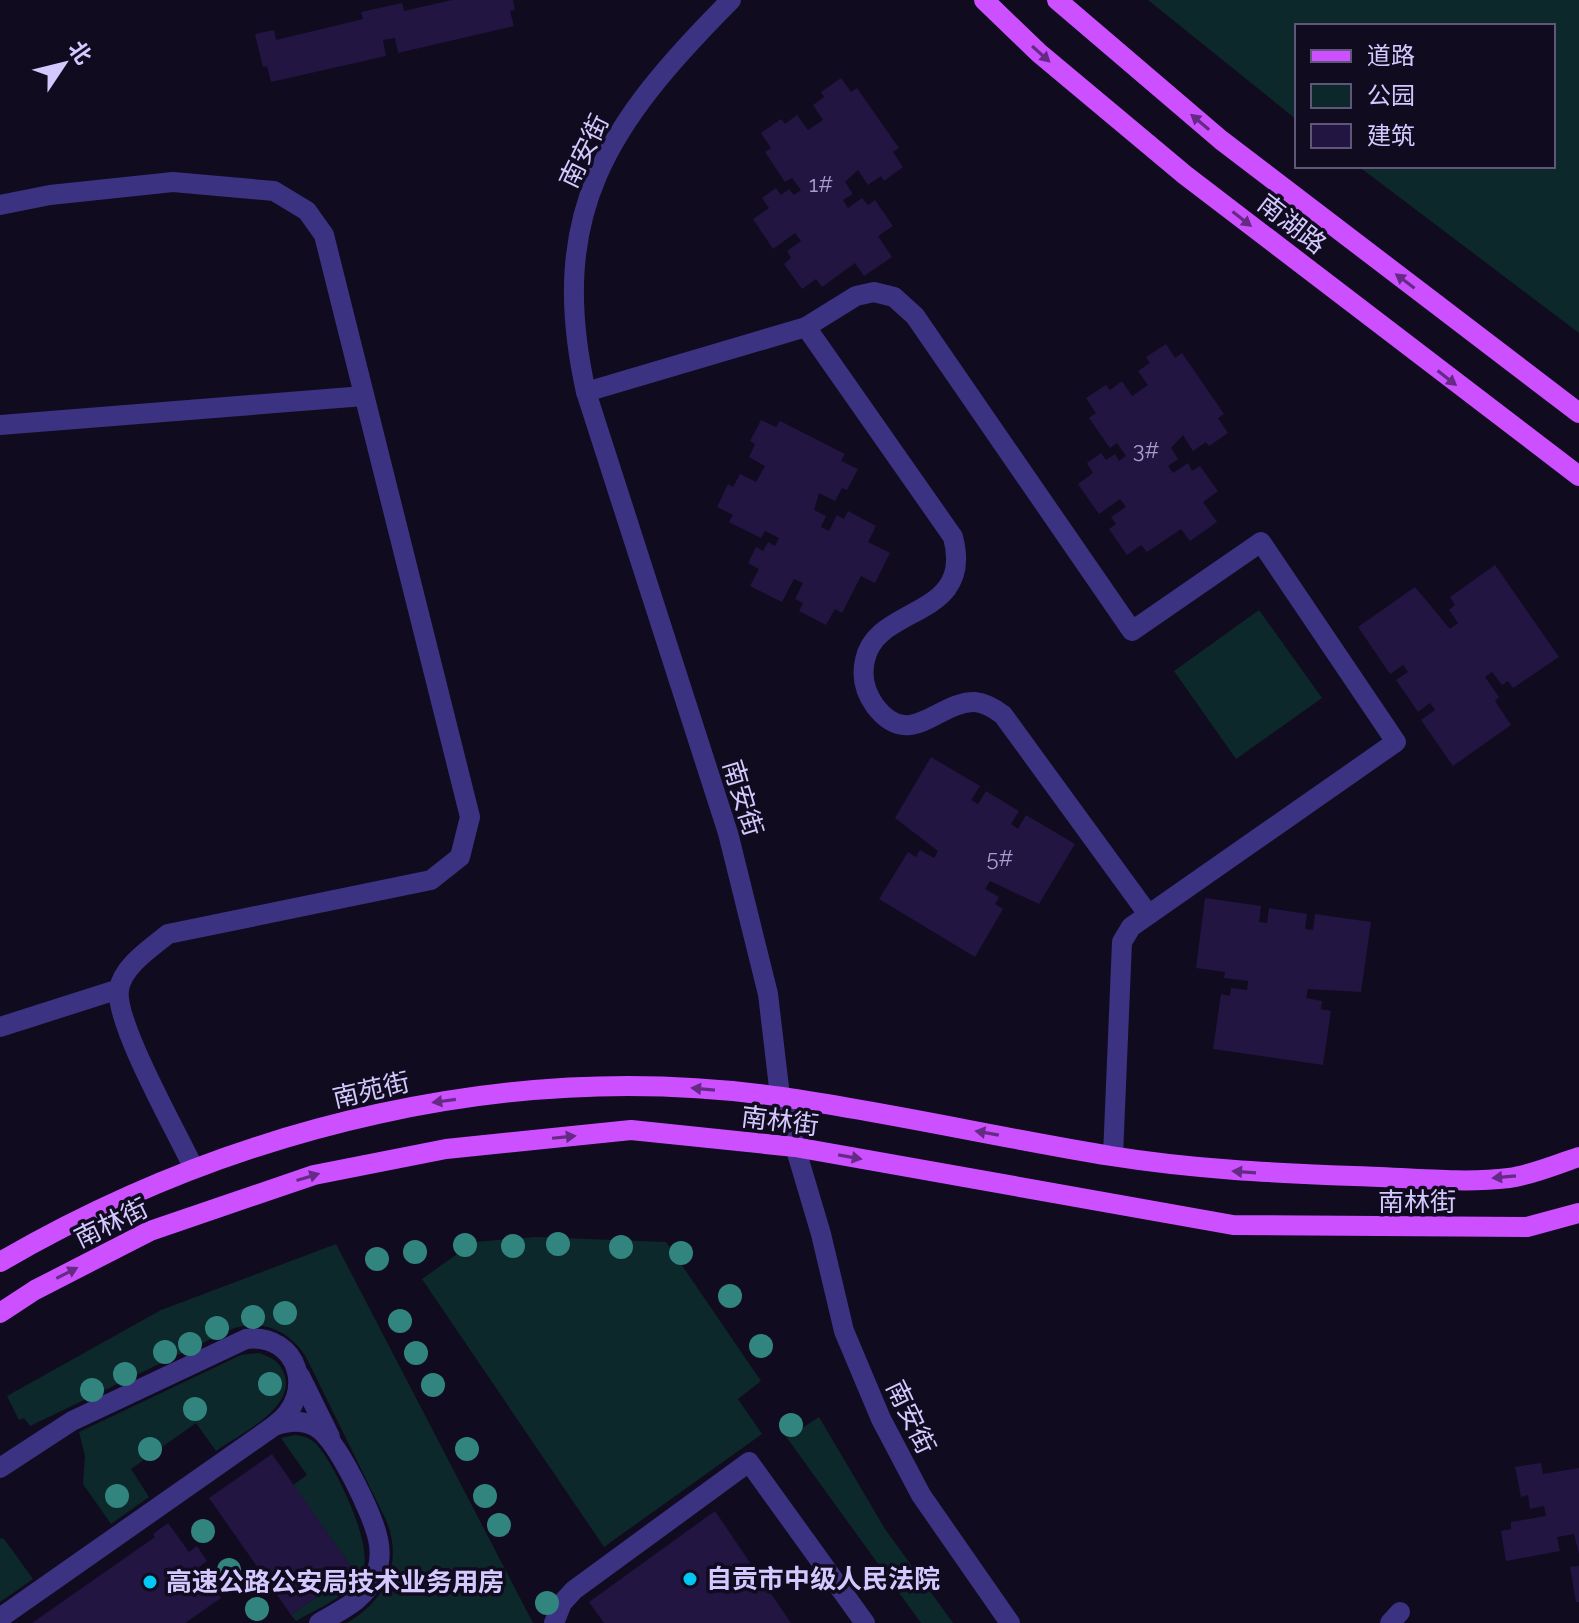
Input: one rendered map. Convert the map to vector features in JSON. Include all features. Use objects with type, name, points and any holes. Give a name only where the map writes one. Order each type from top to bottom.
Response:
[{"type":"main road","name":"南湖路","points":[[984,0],[1039,53],[1185,175],[1579,476]]},
{"type":"main road","name":"南湖路","points":[[1057,0],[1221,140],[1579,413]]},
{"type":"main road","name":"南苑街","points":[[0,1262],[127,1195],[193,1167],[301,1132],[440,1101],[639,1083],[780,1096]]},
{"type":"main road","name":"南林街","points":[[780,1096],[1113,1156],[1243,1173],[1510,1178],[1579,1157]]},
{"type":"main road","name":"南林街","points":[[0,1313],[35,1290],[150,1231],[314,1175],[446,1149],[631,1130],[795,1147],[1233,1225],[1527,1227],[1579,1213]]},
{"type":"street","name":"南安街","points":[[731,0],[642,96],[596,174],[579,223],[572,276],[577,352],[586,392],[728,833],[768,994],[780,1096],[844,1331],[881,1419],[921,1495],[1010,1623]]},
{"type":"street","points":[[0,205],[50,195],[173,182],[274,191],[307,211],[324,235],[470,817],[460,857],[431,880],[168,934],[139,957],[119,989],[123,1021],[193,1167]]},
{"type":"street","points":[[586,392],[806,327],[856,296],[874,292],[894,297],[915,316],[1132,631],[1261,542],[1396,742],[1131,927],[1122,942],[1113,1156]]},
{"type":"street","points":[[806,327],[953,537],[958,556],[957,576],[942,593],[875,639],[866,652],[862,671],[871,700],[882,715],[897,724],[913,725],[973,702],[990,705],[1003,715],[1148,914]]},
{"type":"street","points":[[0,425],[364,396]]},
{"type":"street","points":[[0,1027],[119,989]]},
{"type":"street","points":[[2,1462],[72,1421],[237,1342],[254,1338],[271,1342],[285,1351],[295,1365],[376,1529],[379,1558],[375,1576],[364,1593],[319,1623]]},
{"type":"street","points":[[0,1618],[287,1416],[296,1403],[299,1383],[295,1365]]},
{"type":"street","points":[[274,1426],[290,1421],[310,1424],[333,1443]]},
{"type":"street","points":[[554,1623],[562,1603],[574,1590],[749,1462],[865,1623]]},
{"type":"green space","points":[[1148,0],[1579,0],[1579,333],[1361,168],[1555,168],[1555,24],[1295,24],[1295,118]]},
{"type":"green space","points":[[1259,610],[1322,698],[1236,759],[1174,671]]},
{"type":"green space","points":[[536,1237],[666,1242],[761,1381],[738,1399],[762,1434],[604,1547],[422,1279],[474,1242]]},
{"type":"green space","points":[[336,1244],[533,1623],[347,1623],[381,1593],[391,1567],[391,1538],[387,1522],[306,1357],[291,1340],[274,1329],[254,1325],[232,1329],[30,1426],[24,1418],[19,1420],[7,1396],[161,1310]]},
{"type":"green space","points":[[259,1353],[273,1359],[283,1371],[286,1384],[275,1408],[252,1428],[216,1451],[196,1423],[131,1469],[149,1497],[111,1524],[83,1484],[85,1456],[79,1432],[241,1355]]},
{"type":"green space","points":[[819,1417],[885,1529],[953,1623],[921,1623],[787,1438]]},
{"type":"green space","points":[[295,1435],[315,1443],[325,1455],[358,1524],[365,1557],[363,1569],[351,1586],[334,1600],[296,1621],[291,1615],[354,1571],[293,1485],[307,1475],[281,1438]]},
{"type":"green space","points":[[0,1538],[4,1539],[33,1579],[0,1602]]},
{"type":"building","points":[[452,0],[513,0],[515,10],[510,11],[514,26],[398,53],[395,38],[383,40],[386,56],[271,82],[267,66],[263,67],[255,34],[274,30],[276,40],[363,19],[361,12],[402,3],[404,11]]},
{"type":"building","points":[[841,78],[851,92],[857,88],[899,148],[893,152],[903,167],[884,181],[881,176],[868,185],[858,170],[845,182],[853,194],[843,200],[848,208],[862,198],[868,205],[875,200],[893,226],[878,236],[892,257],[864,276],[855,263],[822,287],[816,279],[802,289],[784,264],[791,258],[787,251],[801,241],[795,233],[773,249],[753,219],[769,208],[762,198],[776,188],[781,195],[789,189],[794,195],[801,190],[792,178],[785,182],[765,152],[771,148],[761,133],[781,119],[785,124],[797,115],[808,130],[823,120],[813,105],[824,97],[821,92]]},
{"type":"building","points":[[1166,344],[1175,358],[1182,353],[1224,414],[1218,418],[1228,433],[1209,446],[1206,442],[1193,451],[1183,435],[1171,448],[1178,459],[1168,466],[1173,473],[1188,463],[1192,471],[1200,466],[1218,491],[1203,502],[1217,522],[1190,541],[1181,529],[1147,552],[1141,545],[1127,555],[1109,529],[1116,524],[1111,517],[1126,507],[1120,499],[1099,514],[1078,484],[1093,473],[1087,463],[1101,453],[1106,460],[1115,454],[1119,461],[1126,456],[1117,443],[1110,448],[1089,418],[1096,413],[1086,398],[1106,385],[1110,390],[1122,381],[1132,396],[1148,385],[1138,371],[1150,363],[1146,357]]},
{"type":"building","points":[[761,420],[776,427],[780,421],[845,454],[841,461],[858,469],[847,490],[842,488],[835,501],[819,493],[814,510],[826,516],[821,527],[829,531],[837,515],[844,519],[848,511],[876,526],[868,542],[890,553],[875,583],[861,576],[842,613],[835,609],[826,625],[799,611],[803,603],[795,599],[803,583],[794,579],[782,602],[750,586],[759,569],[748,563],[756,547],[763,551],[768,542],[775,546],[779,538],[765,531],[761,538],[729,522],[733,515],[717,507],[728,484],[733,487],[740,474],[756,482],[765,466],[749,457],[755,444],[750,441]]},
{"type":"building","points":[[1495,565],[1559,657],[1513,688],[1508,681],[1502,685],[1492,672],[1485,677],[1499,697],[1495,701],[1511,725],[1453,766],[1421,720],[1435,710],[1430,703],[1418,712],[1396,680],[1408,672],[1403,665],[1390,674],[1358,627],[1415,587],[1450,629],[1458,623],[1449,610],[1455,605],[1450,597]]},
{"type":"building","points":[[931,757],[980,786],[971,800],[978,804],[986,791],[1019,811],[1011,824],[1018,829],[1026,815],[1075,844],[1039,904],[990,881],[985,889],[999,897],[995,904],[1003,909],[975,957],[879,899],[908,852],[916,857],[920,850],[934,858],[938,851],[895,818]]},
{"type":"building","points":[[1205,898],[1261,906],[1259,922],[1267,923],[1269,908],[1307,914],[1305,929],[1313,930],[1315,914],[1371,922],[1361,992],[1308,989],[1306,998],[1322,1001],[1321,1009],[1331,1011],[1323,1065],[1213,1049],[1221,994],[1230,996],[1231,988],[1247,990],[1248,981],[1224,978],[1225,972],[1196,968]]},
{"type":"building","points":[[272,1454],[354,1571],[291,1615],[209,1498]]},
{"type":"building","points":[[1541,1463],[1543,1474],[1579,1468],[1579,1554],[1574,1534],[1557,1537],[1560,1551],[1506,1561],[1501,1531],[1511,1529],[1511,1522],[1546,1516],[1544,1506],[1530,1509],[1528,1495],[1521,1497],[1515,1467]]},
{"type":"building","name":"自贡市中级人民法院","points":[[715,1511],[791,1623],[604,1623],[589,1602]]},
{"type":"building","name":"高速公路公安局技术业务用房","points":[[168,1523],[189,1552],[197,1546],[207,1561],[199,1567],[221,1598],[185,1623],[32,1623],[155,1537],[153,1534]]},
{"type":"building","points":[[1579,1566],[1579,1602],[1576,1602],[1570,1567]]},
{"type":"place","name":"自贡市中级人民法院","points":[[690,1579]]},
{"type":"place","name":"高速公路公安局技术业务用房","points":[[150,1582]]}]
